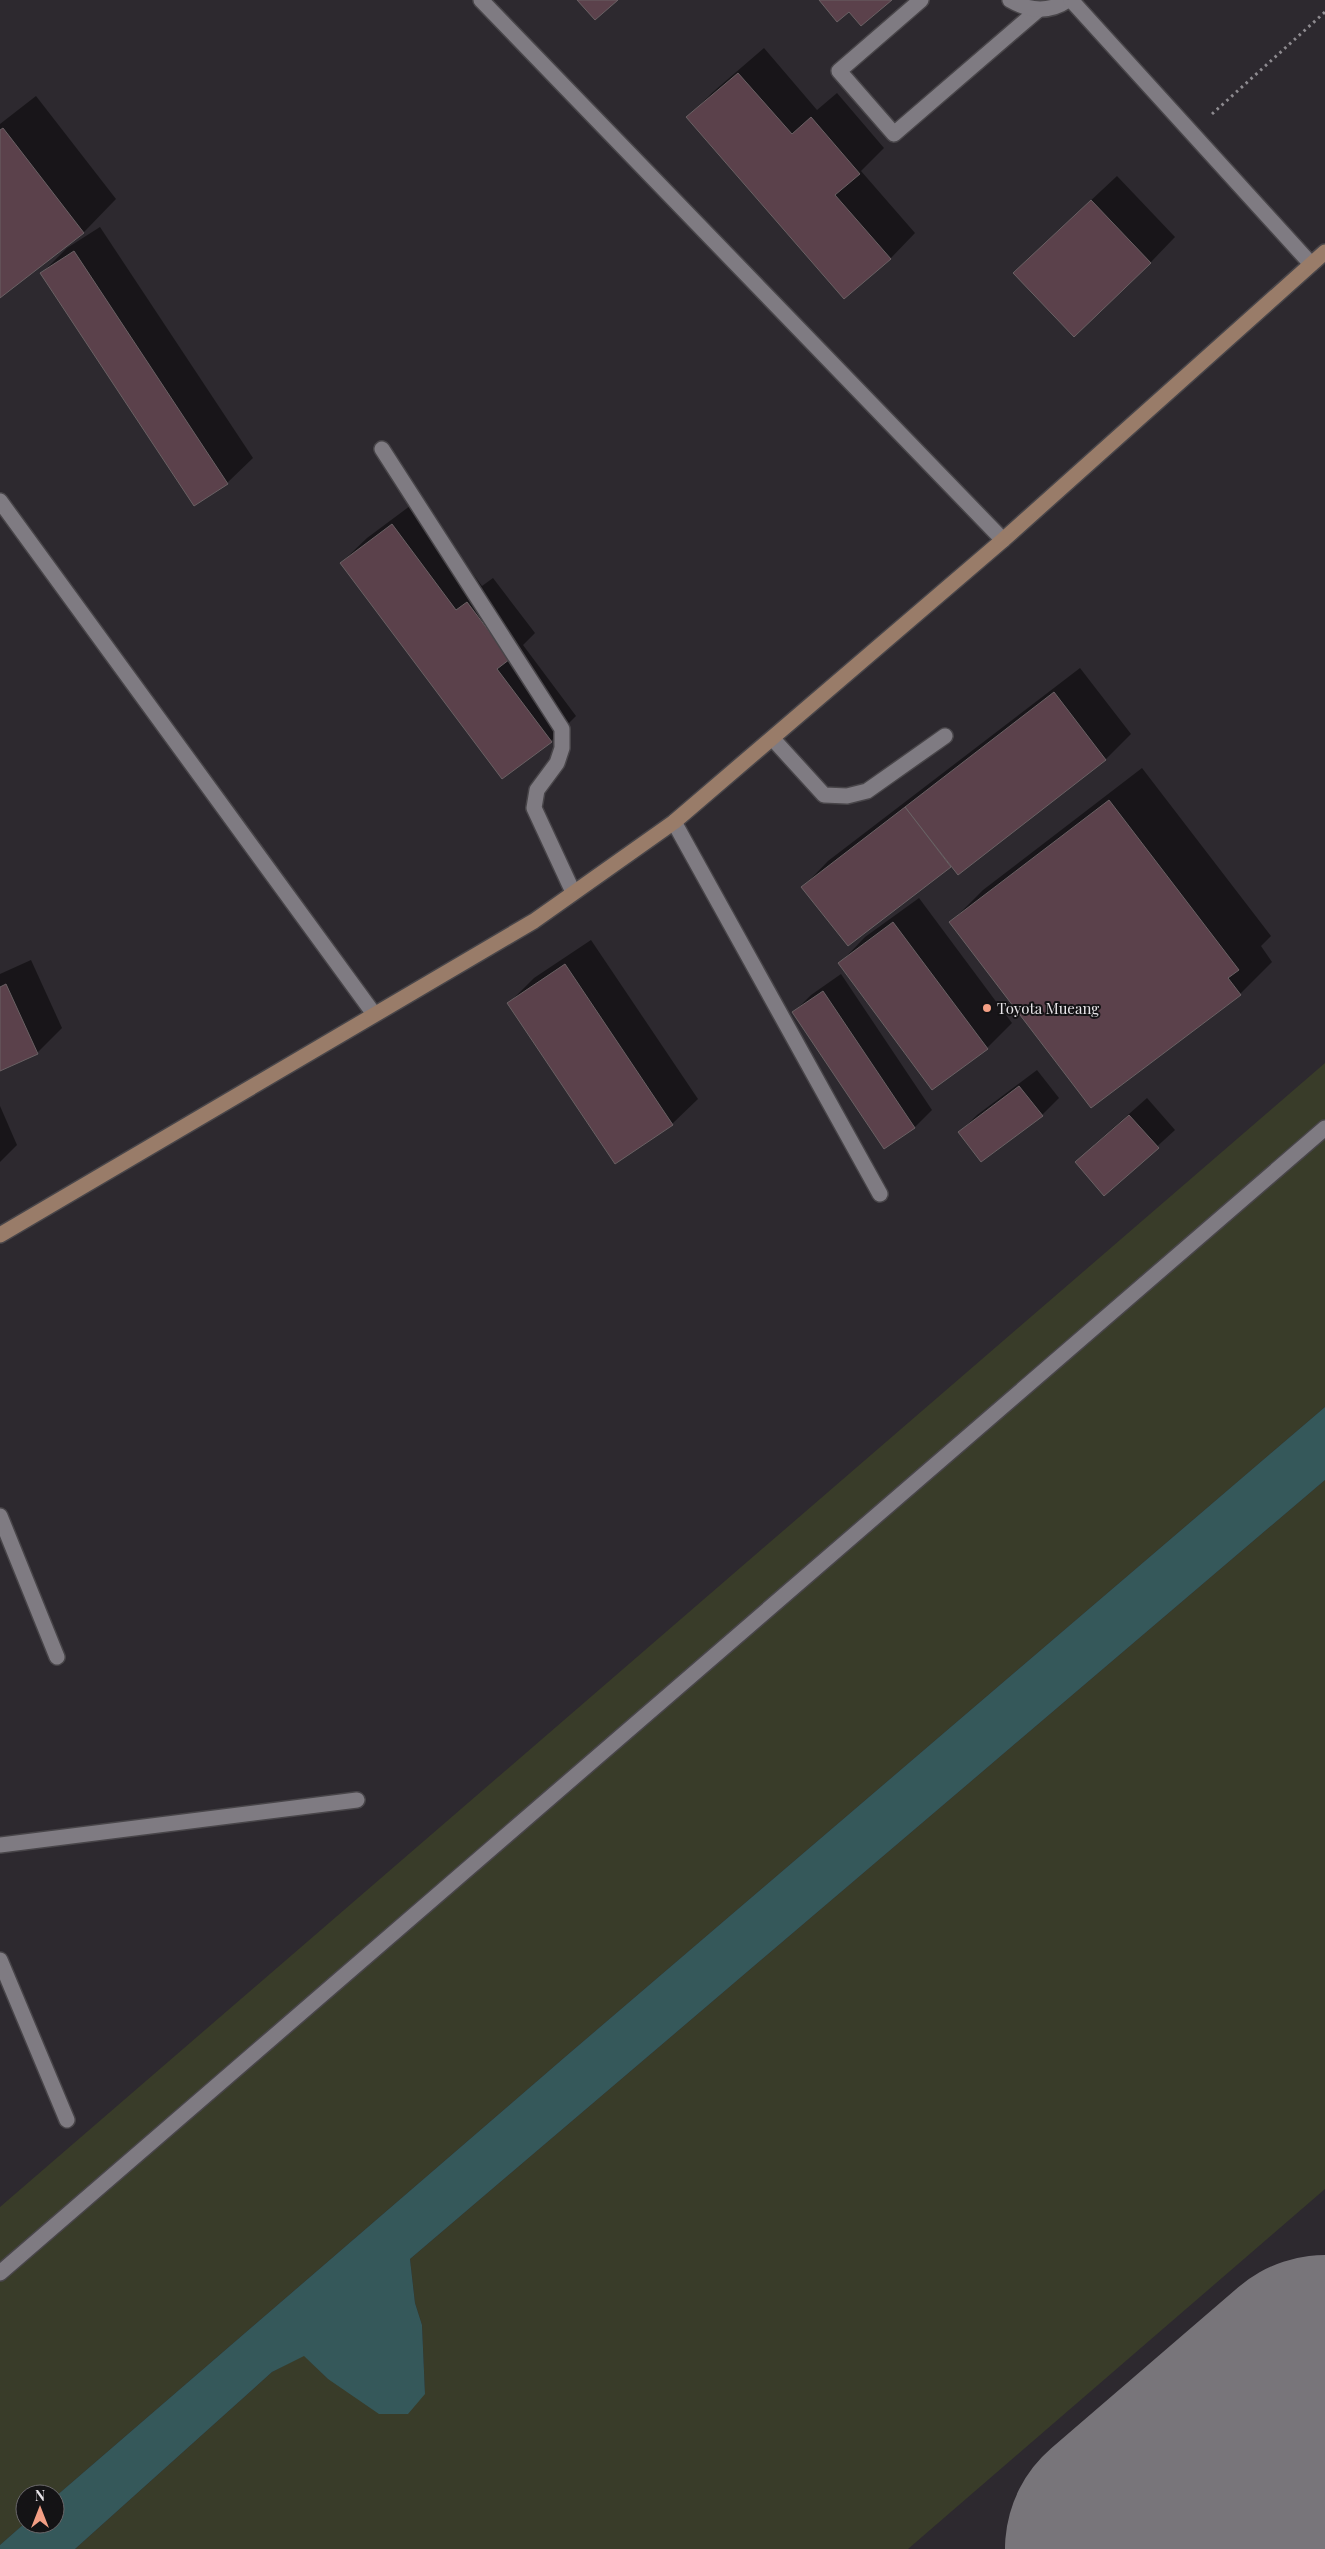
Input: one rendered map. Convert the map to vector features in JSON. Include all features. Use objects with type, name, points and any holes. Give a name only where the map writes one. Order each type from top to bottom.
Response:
[{"type":"main road","points":[[0,1235],[534,921],[674,822],[1004,540],[1325,252]]},
{"type":"lane","points":[[480,0],[1004,540]]},
{"type":"lane","points":[[921,0],[839,71],[894,134],[1038,10]]},
{"type":"lane","points":[[1010,0],[1021,7],[1038,10],[1060,5],[1069,0],[1311,264]]},
{"type":"lane","points":[[382,449],[562,729],[562,748],[557,763],[538,790],[534,808],[573,892]]},
{"type":"lane","points":[[0,501],[374,1014]]},
{"type":"lane","points":[[773,739],[824,795],[847,796],[866,791],[945,736]]},
{"type":"lane","points":[[674,822],[880,1194]]},
{"type":"lane","points":[[0,2273],[1325,1128]]},
{"type":"lane","points":[[0,1516],[56,1657]]},
{"type":"lane","points":[[0,1845],[357,1800]]},
{"type":"lane","points":[[0,1960],[67,2120]]},
{"type":"path","points":[[1191,133],[1325,12]]},
{"type":"green space","points":[[1325,1063],[1325,1407],[565,2057],[65,2488],[65,2484],[15,2484],[15,2532],[0,2545],[0,2207]]},
{"type":"green space","points":[[1325,1480],[1325,2189],[908,2549],[75,2549],[272,2372],[304,2355],[328,2379],[425,2394],[422,2325],[415,2303],[410,2259]]},
{"type":"water","points":[[1325,1407],[1325,1480],[410,2259],[415,2303],[422,2325],[425,2394],[408,2414],[379,2414],[328,2379],[304,2356],[272,2372],[75,2549],[0,2549],[0,2545],[15,2532],[15,2534],[65,2534],[65,2488],[565,2057]]},
{"type":"building","points":[[577,0],[618,0],[595,20]]},
{"type":"building","points":[[819,0],[892,0],[861,26],[849,12],[837,22]]},
{"type":"building","points":[[738,73],[792,134],[811,117],[860,174],[835,195],[891,259],[844,299],[686,117]]},
{"type":"building","points":[[3,128],[84,233],[0,298],[0,130]]},
{"type":"building","points":[[1091,200],[1151,263],[1074,337],[1013,273]]},
{"type":"building","points":[[74,251],[228,484],[194,506],[40,273]]},
{"type":"building","points":[[392,524],[456,610],[467,602],[510,659],[497,669],[552,742],[502,779],[340,563]]},
{"type":"building","points":[[1054,692],[1106,760],[958,875],[905,807]]},
{"type":"building","points":[[1109,800],[1239,970],[1228,978],[1241,995],[1091,1108],[949,922]]},
{"type":"building","points":[[905,807],[951,867],[848,946],[801,887]]},
{"type":"building","points":[[893,922],[988,1049],[932,1090],[838,963]]},
{"type":"building","points":[[565,964],[673,1125],[615,1164],[507,1003]]},
{"type":"building","points":[[6,984],[38,1054],[0,1071],[0,987]]},
{"type":"building","points":[[823,991],[915,1128],[884,1149],[792,1012]]},
{"type":"building","points":[[1019,1086],[1043,1116],[981,1162],[958,1132]]},
{"type":"building","points":[[1129,1115],[1159,1148],[1104,1196],[1075,1162]]},
{"type":"runway","points":[[1138,2549],[1325,2388]]},
{"type":"place","name":"Toyota Mueang","points":[[987,1008]]}]
